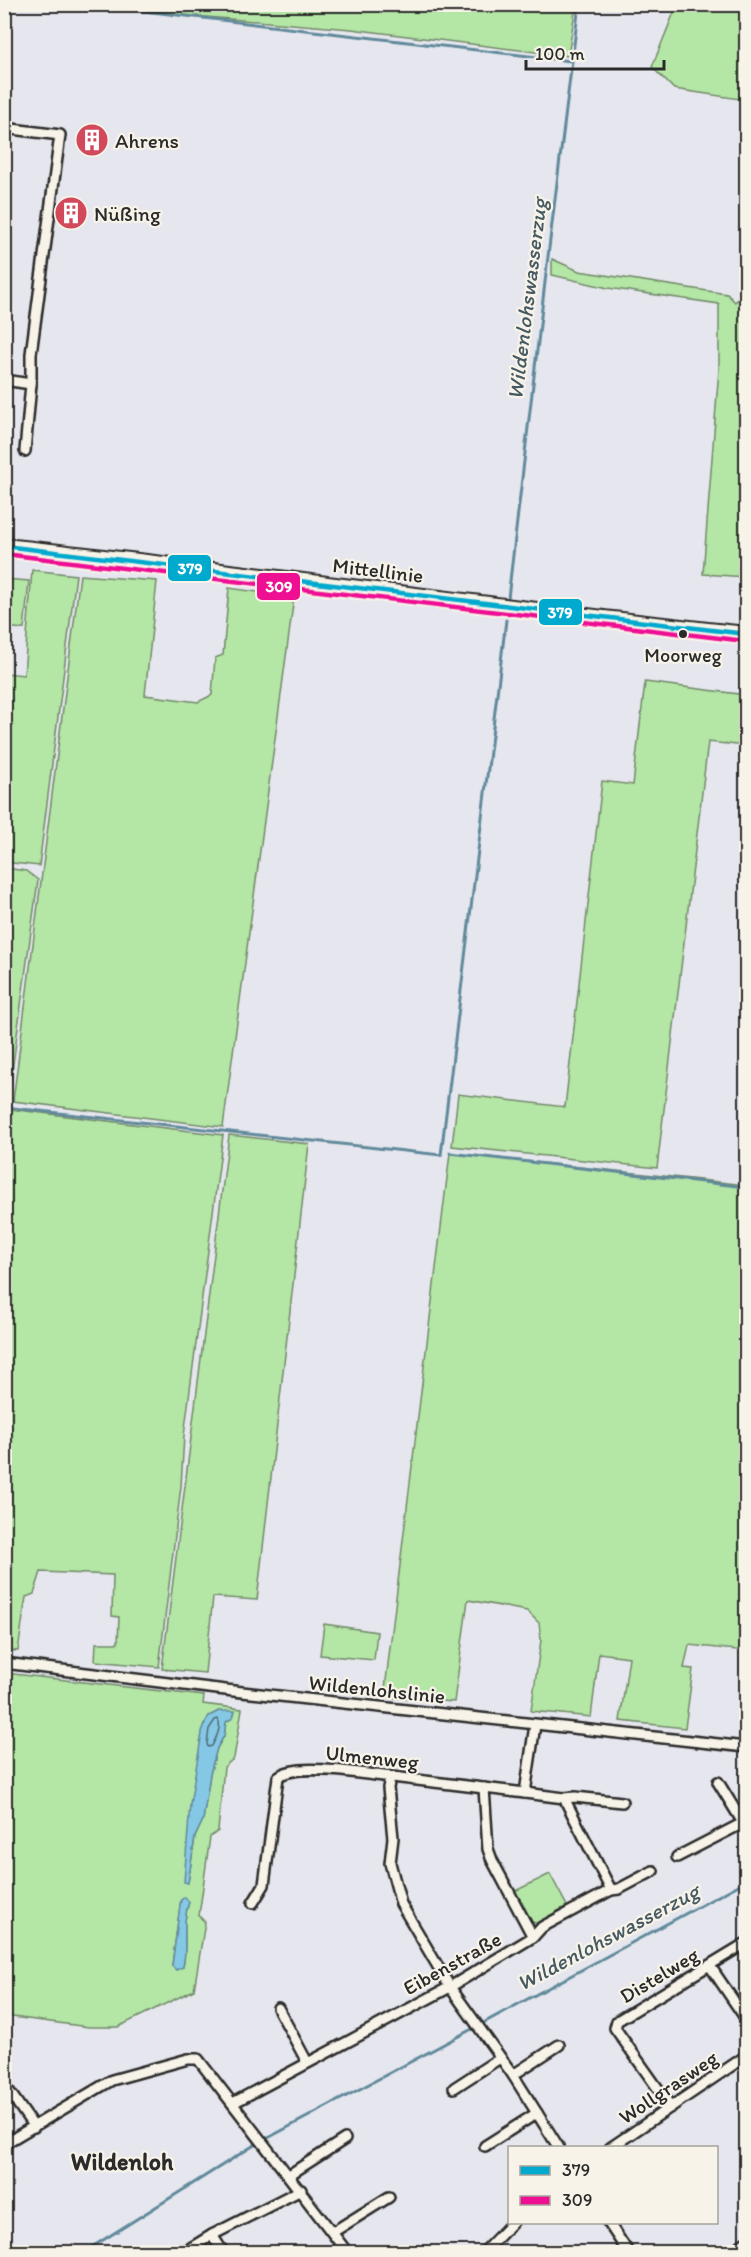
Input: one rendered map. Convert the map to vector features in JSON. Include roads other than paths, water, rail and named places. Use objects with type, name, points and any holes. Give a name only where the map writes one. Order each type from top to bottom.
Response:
[{"type":"street","points":[[4,128],[60,135],[31,354],[31,384],[25,451]]},
{"type":"street","points":[[4,381],[31,384]]},
{"type":"street","name":"Mittellinie","points":[[4,546],[443,600],[747,634]]},
{"type":"street","name":"Wildenlohslinie","points":[[4,1663],[242,1692],[747,1747]]},
{"type":"street","points":[[535,1725],[525,1793],[622,1802]]},
{"type":"street","name":"Ulmenweg","points":[[253,1903],[264,1885],[278,1777],[282,1773],[318,1769],[525,1793]]},
{"type":"street","points":[[390,1777],[388,1788],[393,1838],[390,1863],[401,1904],[450,1987],[513,2075],[558,2146]]},
{"type":"street","points":[[677,1857],[745,1825],[718,1782]]},
{"type":"street","points":[[484,1788],[488,1849],[534,1937]]},
{"type":"street","points":[[564,1798],[611,1890]]},
{"type":"street","name":"Eibenstraße","points":[[233,2103],[450,1987],[534,1937],[542,1927],[611,1890],[619,1889],[653,1871]]},
{"type":"street","name":"Distelweg","points":[[671,2107],[615,2028],[617,2021],[747,1943]]},
{"type":"street","points":[[710,1966],[747,2019]]},
{"type":"street","points":[[278,2008],[307,2062]]},
{"type":"street","points":[[513,2075],[559,2045]]},
{"type":"street","name":"Wollgrasweg","points":[[613,2146],[747,2056]]},
{"type":"street","points":[[454,2088],[500,2058]]},
{"type":"street","points":[[4,2144],[112,2080],[198,2059],[302,2190],[347,2253]]},
{"type":"street","points":[[4,2084],[34,2127]]},
{"type":"street","points":[[485,2146],[537,2113]]},
{"type":"street","points":[[289,2175],[345,2139]]},
{"type":"street","points":[[184,2253],[212,2235],[302,2190]]},
{"type":"street","points":[[333,2232],[389,2197]]},
{"type":"street","points":[[484,2253],[512,2224]]},
{"type":"street","points":[[609,2224],[628,2253]]},
{"type":"street","points":[[212,2235],[222,2253]]},
{"type":"street","points":[[732,2253],[747,2242]]},
{"type":"water","points":[[219,1711],[235,1711],[233,1718],[226,1722],[224,1736],[217,1748],[210,1774],[203,1820],[195,1837],[188,1883],[184,1882],[190,1804],[203,1727],[209,1716]]},
{"type":"water","points":[[185,1897],[189,1902],[185,1918],[184,1959],[183,1967],[176,1970],[172,1966],[180,1905],[181,1900]]},
{"type":"waterway","points":[[83,4],[571,61]]},
{"type":"waterway","name":"Wildenlohswasserzug","points":[[508,598],[579,4]]},
{"type":"waterway","points":[[4,1107],[441,1155],[506,620]]},
{"type":"waterway","points":[[450,1153],[746,1187]]},
{"type":"waterway","name":"Wildenlohswasserzug","points":[[485,2022],[746,1881]]},
{"type":"waterway","name":"Wildenlohswasserzug","points":[[268,2138],[472,2029]]},
{"type":"waterway","name":"Wildenlohswasserzug","points":[[84,2252],[256,2144]]},
{"type":"place","name":"Ahrens","points":[[92,140]]},
{"type":"place","name":"Nüßing","points":[[71,213]]},
{"type":"place","name":"Moorweg","points":[[683,634]]},
{"type":"district","name":"Wildenloh","points":[[122,2161]]}]
